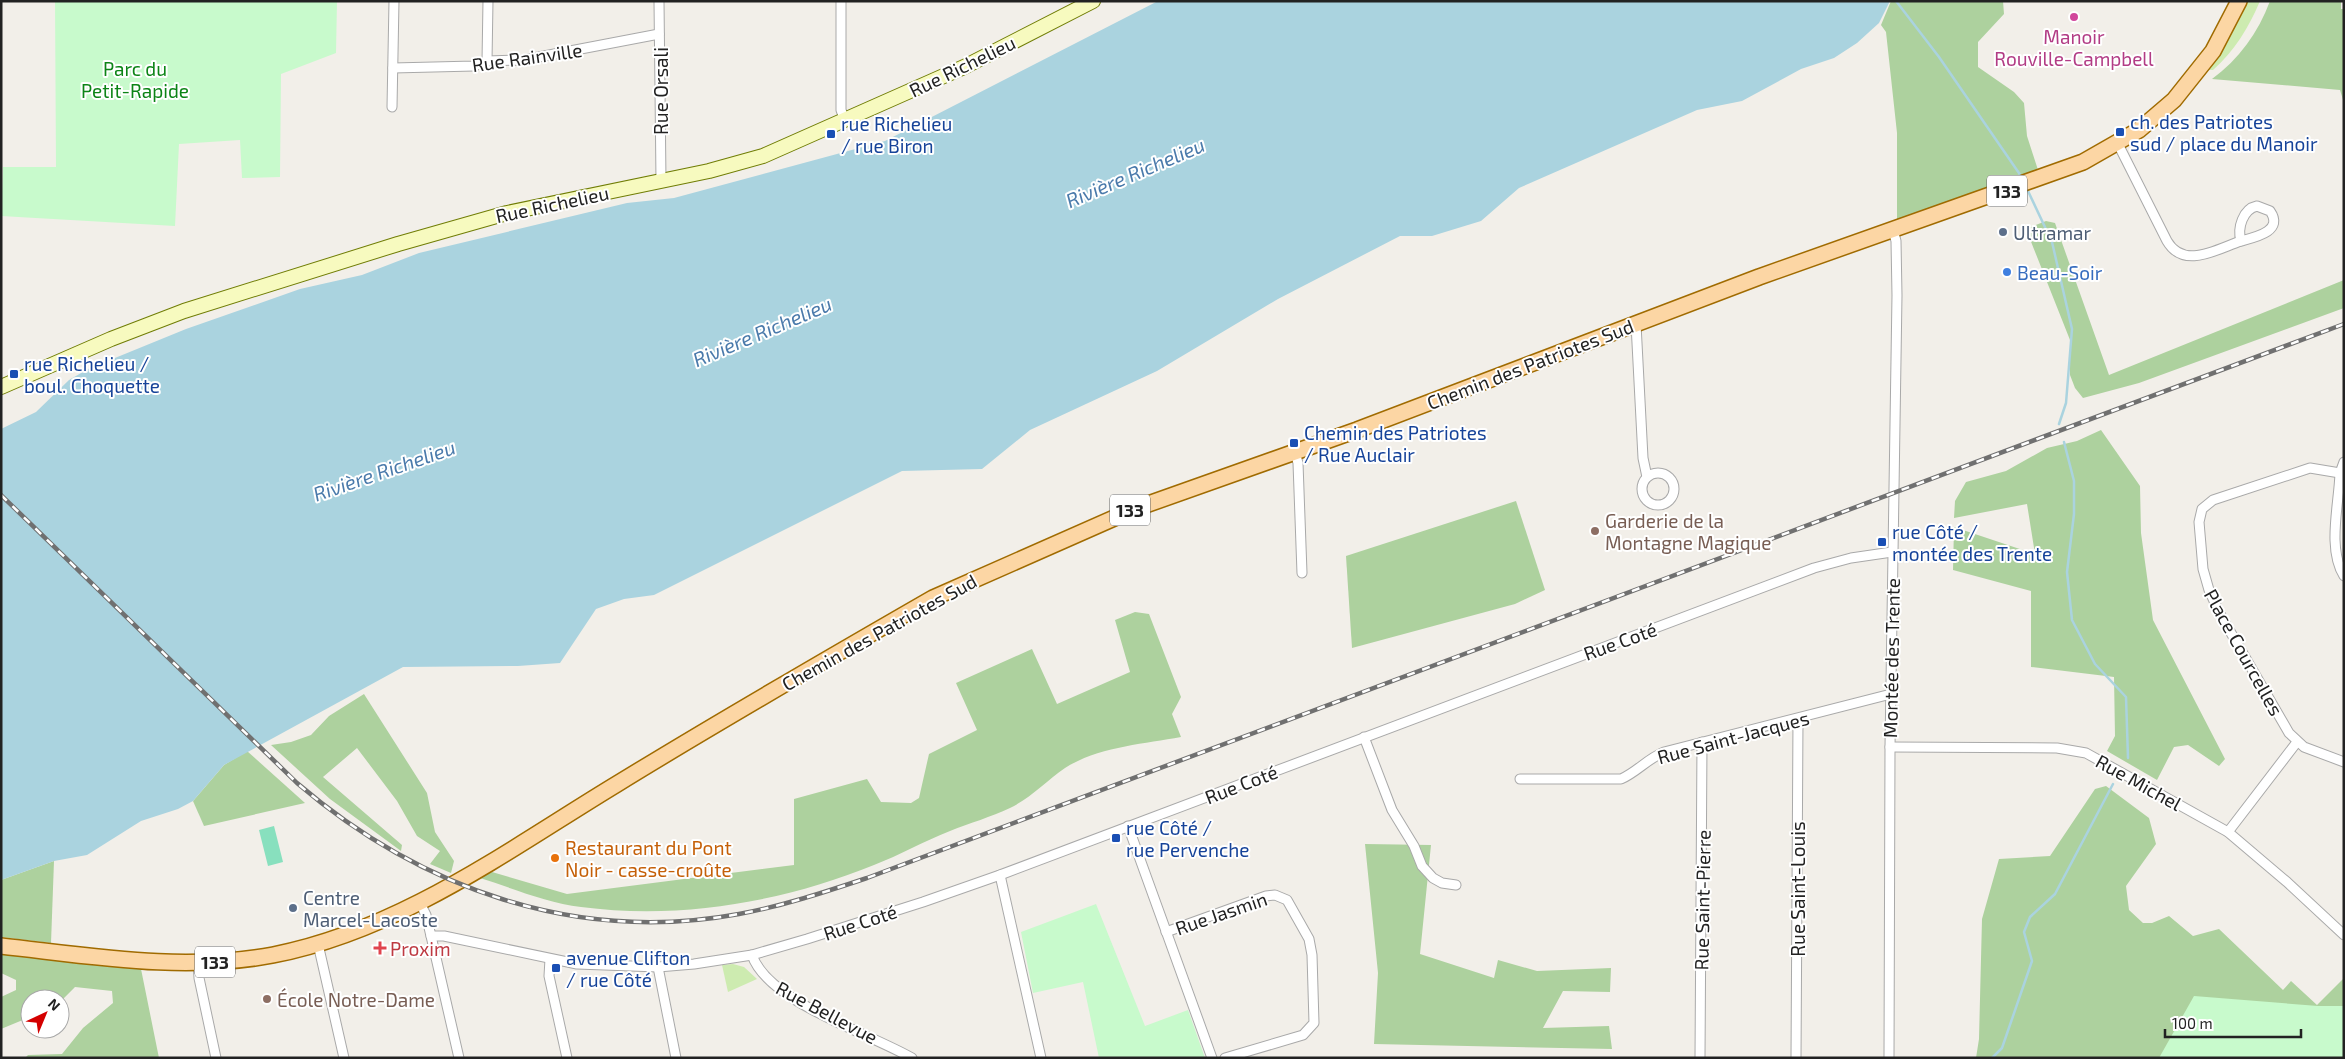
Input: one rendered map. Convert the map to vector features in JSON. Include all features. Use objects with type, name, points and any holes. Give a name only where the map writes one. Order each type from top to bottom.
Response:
[{"type":"main road","name":"Rue Richelieu","points":[[1,388],[153,322],[270,284],[507,213],[749,161],[845,121],[971,63],[1092,1]]},
{"type":"main road","name":"Chemin des Patriotes Sud","points":[[420,903],[721,721],[932,598],[1122,513],[1295,452],[1893,230],[2065,170],[2118,144],[2161,112],[2185,88],[2213,51],[2239,1]]},
{"type":"main road","name":"133","points":[[1,946],[144,961],[198,963],[272,955],[318,944],[353,933],[420,903]]},
{"type":"street","points":[[392,107],[394,1]]},
{"type":"street","points":[[487,61],[488,1]]},
{"type":"street","name":"Rue Orsali","points":[[660,1],[661,181]]},
{"type":"street","points":[[841,1],[841,110],[845,121]]},
{"type":"street","name":"Rue Rainville","points":[[393,68],[474,66],[487,61],[523,60],[660,34]]},
{"type":"street","points":[[2118,144],[2168,241],[2176,251],[2192,257],[2242,241]]},
{"type":"street","name":"Montée des Trente","points":[[1889,1058],[1890,747],[1897,264],[1893,230]]},
{"type":"street","points":[[1636,324],[1643,458],[1647,477]]},
{"type":"street","points":[[1295,452],[1298,463],[1302,573]]},
{"type":"street","points":[[2344,462],[2340,473],[2335,547],[2337,562],[2344,576]]},
{"type":"street","name":"Place Courcelles","points":[[2297,742],[2289,733],[2212,597],[2203,569],[2199,518],[2202,509],[2210,502],[2307,469],[2318,468],[2340,473]]},
{"type":"street","name":"Rue Coté","points":[[431,936],[444,936],[550,959],[590,965],[658,967],[752,955],[914,905],[1000,875],[1814,568],[1851,558],[1892,552]]},
{"type":"street","name":"Rue Saint-Jacques","points":[[1520,779],[1621,779],[1656,755],[1702,742],[1798,720],[1891,694]]},
{"type":"street","name":"Rue Saint-Louis","points":[[1796,1058],[1798,720]]},
{"type":"street","points":[[1364,737],[1392,810],[1414,846],[1422,866],[1432,878],[1442,883],[1456,885]]},
{"type":"street","name":"Rue Saint-Pierre","points":[[1700,1058],[1702,742]]},
{"type":"street","points":[[2228,832],[2297,742],[2344,762]]},
{"type":"street","name":"Rue Michel","points":[[1890,747],[2057,748],[2080,750],[2098,758],[2228,832],[2287,882],[2344,935]]},
{"type":"street","points":[[1128,826],[1212,1058]]},
{"type":"street","points":[[1000,875],[1041,1058]]},
{"type":"street","name":"Rue Jasmin","points":[[1166,932],[1266,896],[1275,895],[1289,902],[1309,939],[1312,955],[1315,1016],[1311,1029],[1300,1036],[1225,1058]]},
{"type":"street","points":[[420,903],[426,915],[459,1058]]},
{"type":"street","points":[[318,944],[344,1058]]},
{"type":"street","name":"Rue Bellevue","points":[[752,955],[760,973],[796,1000],[912,1058]]},
{"type":"street","points":[[550,959],[549,976],[567,1058]]},
{"type":"street","points":[[198,963],[199,978],[216,1058]]},
{"type":"street","points":[[658,967],[676,1058]]},
{"type":"green space","name":"Parc du Petit-Rapide","points":[[55,1],[337,1],[336,53],[281,74],[280,177],[242,178],[240,140],[179,144],[175,226],[1,216],[3,167],[56,167]]},
{"type":"green space","points":[[1891,1],[2003,1],[2004,14],[1978,42],[1978,67],[2014,92],[2024,103],[2027,136],[2038,170],[1897,220],[1897,133],[1886,32],[1881,25]]},
{"type":"green space","points":[[2247,1],[2260,1],[2251,21],[2234,47],[2213,70],[2209,70],[2228,40]]},
{"type":"green space","points":[[2270,1],[2341,1],[2341,9],[2344,9],[2344,103],[2340,90],[2212,79],[2231,63],[2247,44],[2260,24]]},
{"type":"green space","points":[[2046,221],[2055,223],[2109,375],[2344,280],[2344,308],[2139,383],[2083,398],[2075,388],[2070,375],[2070,340],[2026,229]]},
{"type":"green space","points":[[2101,430],[2140,486],[2141,533],[2153,620],[2225,759],[2219,766],[2188,745],[2174,747],[2157,780],[2107,751],[2115,736],[2114,677],[2031,667],[2031,591],[1953,570],[1954,527],[2035,554],[2027,504],[1954,518],[1955,501],[1966,482],[2006,471],[2047,448],[2077,441]]},
{"type":"green space","points":[[1516,501],[1545,590],[1515,604],[1352,648],[1346,556]]},
{"type":"green space","points":[[1135,612],[1149,614],[1181,697],[1172,714],[1181,737],[1121,747],[1092,755],[1065,768],[1025,799],[1010,808],[940,835],[884,861],[839,878],[767,898],[730,905],[656,911],[618,910],[568,905],[543,899],[480,878],[492,872],[567,894],[794,865],[794,799],[867,779],[881,802],[911,803],[919,798],[929,754],[977,730],[956,683],[1032,649],[1057,704],[1130,672],[1115,620]]},
{"type":"green space","points":[[364,694],[427,793],[435,832],[454,861],[451,873],[430,864],[440,851],[417,836],[397,801],[357,748],[323,777],[402,845],[401,851],[330,799],[271,745],[291,742],[311,735],[329,716]]},
{"type":"green space","points":[[247,751],[305,803],[204,826],[193,801],[224,765]]},
{"type":"green space","points":[[2106,786],[2149,818],[2156,844],[2126,886],[2129,910],[2143,923],[2152,923],[2169,916],[2193,936],[2219,929],[2283,990],[2291,981],[2317,1005],[2344,978],[2344,1033],[2163,1058],[1976,1058],[1979,1039],[1982,919],[1999,859],[2050,856],[2095,789]]},
{"type":"green space","points":[[274,826],[283,862],[268,866],[259,830]]},
{"type":"green space","points":[[1365,844],[1431,845],[1420,954],[1494,978],[1498,960],[1537,971],[1611,968],[1610,992],[1563,991],[1543,1028],[1609,1026],[1612,1049],[1374,1044],[1378,973]]},
{"type":"green space","points":[[54,861],[51,943],[1,937],[1,880]]},
{"type":"green space","points":[[1096,904],[1145,1026],[1188,1010],[1205,1058],[1099,1058],[1083,982],[1033,993],[1021,932]]},
{"type":"green space","points":[[8,954],[141,969],[159,1058],[25,1058],[28,1055],[62,1054],[83,1028],[113,1003],[112,991],[75,987],[70,992],[70,989],[20,989],[20,1021],[1,1029],[1,997],[16,990],[16,980],[1,973],[1,955]]},
{"type":"green space","points":[[733,964],[744,967],[757,979],[728,992],[722,965]]},
{"type":"green space","points":[[2194,996],[2318,1006],[2344,1006],[2344,1058],[2159,1058]]},
{"type":"water","name":"Rivière Richelieu","points":[[1158,1],[1890,1],[1879,23],[1857,43],[1834,58],[1801,69],[1742,101],[1697,110],[1519,188],[1481,221],[1432,236],[1400,236],[1278,299],[1157,371],[1030,430],[982,469],[902,471],[654,595],[624,599],[596,609],[560,663],[518,666],[403,667],[224,765],[193,801],[178,809],[141,821],[87,855],[54,861],[1,880],[1,429],[36,412],[69,380],[88,369],[186,329],[300,289],[362,275],[419,253],[627,203],[674,198],[885,141]]},
{"type":"waterway","points":[[1896,1],[1939,57],[2021,176]]},
{"type":"waterway","points":[[2028,191],[2052,242],[2072,329],[2066,403],[2059,424]]},
{"type":"waterway","points":[[2064,442],[2074,481],[2074,514],[2067,572],[2072,620],[2095,664],[2126,697],[2128,758]]},
{"type":"waterway","points":[[1992,1058],[2002,1048],[2032,961],[2024,932],[2030,917],[2055,894],[2113,784]]},
{"type":"railway","points":[[1,495],[297,783],[345,820],[395,852],[448,879],[503,900],[560,914],[619,921],[678,921],[755,911],[867,878],[2344,324]]},
{"type":"place","name":"Manoir Rouville-Campbell","points":[[2074,17]]},
{"type":"place","name":"ch. des Patriotes sud / place du Manoir","points":[[2120,132]]},
{"type":"place","name":"rue Richelieu / rue Biron","points":[[831,134]]},
{"type":"place","name":"Ultramar","points":[[2003,232]]},
{"type":"place","name":"Beau-Soir","points":[[2007,272]]},
{"type":"place","name":"rue Richelieu / boul. Choquette","points":[[14,374]]},
{"type":"place","name":"Chemin des Patriotes / Rue Auclair","points":[[1294,443]]},
{"type":"place","name":"Garderie de la Montagne Magique","points":[[1595,531]]},
{"type":"place","name":"rue Côté / montée des Trente","points":[[1882,542]]},
{"type":"place","name":"rue Côté / rue Pervenche","points":[[1116,838]]},
{"type":"place","name":"Restaurant du Pont Noir - casse-croûte","points":[[555,858]]},
{"type":"place","name":"Centre Marcel-Lacoste","points":[[293,908]]},
{"type":"place","name":"Proxim","points":[[380,948]]},
{"type":"place","name":"avenue Clifton / rue Côté","points":[[556,968]]},
{"type":"place","name":"École Notre-Dame","points":[[267,999]]}]
